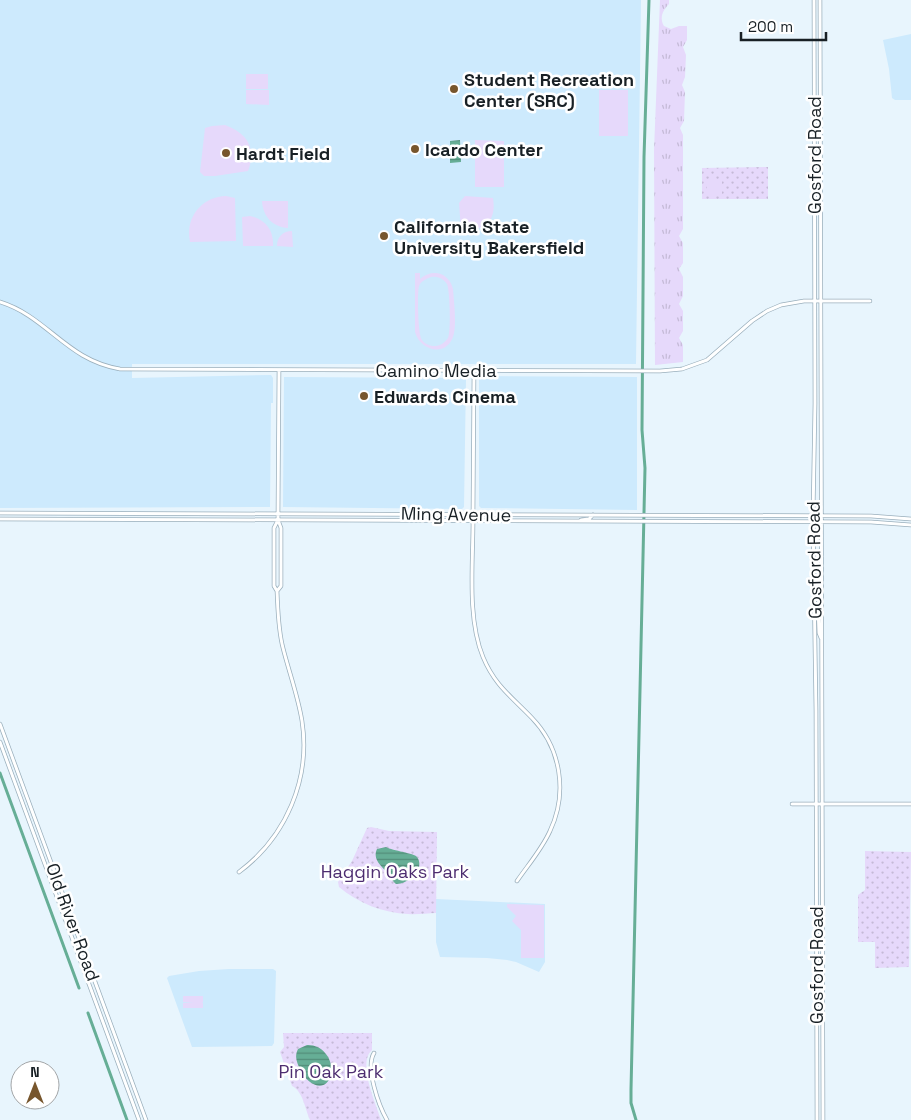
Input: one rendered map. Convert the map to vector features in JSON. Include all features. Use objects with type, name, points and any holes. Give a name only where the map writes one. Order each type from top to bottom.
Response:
[{"type":"main road","name":"Gosford Road","points":[[814,0],[813,522],[817,1120]]},
{"type":"main road","name":"Gosford Road","points":[[820,0],[823,1120]]},
{"type":"main road","name":"Camino Media","points":[[0,302],[27,314],[81,356],[112,368],[646,371],[674,370],[707,360],[752,321],[767,311],[788,303],[814,300],[870,301]]},
{"type":"main road","points":[[239,872],[265,848],[284,822],[297,792],[304,744],[302,723],[280,636],[277,591],[274,586],[274,528],[278,520],[279,370]]},
{"type":"main road","points":[[473,515],[474,370]]},
{"type":"main road","name":"Ming Avenue","points":[[0,513],[880,516],[911,519]]},
{"type":"main road","points":[[568,522],[589,519],[594,515]]},
{"type":"main road","name":"Ming Avenue","points":[[0,520],[881,522],[911,525]]},
{"type":"main road","points":[[277,591],[281,586],[282,528],[278,520]]},
{"type":"main road","points":[[473,522],[473,611],[480,650],[497,682],[508,696],[532,717],[546,737],[556,760],[559,776],[559,800],[553,824],[545,840],[517,881]]},
{"type":"main road","points":[[814,602],[818,606],[818,633],[822,638]]},
{"type":"main road","name":"Old River Road","points":[[0,724],[146,1120]]},
{"type":"main road","name":"Old River Road","points":[[0,742],[139,1120]]},
{"type":"main road","points":[[792,804],[911,804]]},
{"type":"main road","points":[[374,1053],[372,1061],[373,1081],[378,1102],[387,1120]]},
{"type":"shaded area","name":"California State University Bakersfield","points":[[0,0],[641,0],[636,364],[132,364],[132,378],[271,375],[273,378],[273,403],[271,403],[270,507],[0,508]]},
{"type":"shaded area","points":[[911,34],[911,100],[895,100],[892,98],[883,40]]},
{"type":"shaded area","points":[[460,140],[461,162],[450,163],[450,141]]},
{"type":"shaded area","points":[[481,376],[637,377],[637,510],[481,508],[479,506],[479,378]]},
{"type":"shaded area","points":[[284,377],[466,378],[464,507],[462,509],[283,507]]},
{"type":"shaded area","points":[[386,847],[417,857],[419,866],[410,879],[396,884],[378,863],[377,849]]},
{"type":"shaded area","points":[[436,899],[545,904],[545,962],[539,972],[507,960],[440,957],[436,942]]},
{"type":"shaded area","points":[[273,969],[276,971],[274,1043],[272,1046],[192,1047],[167,978],[169,976],[199,971]]},
{"type":"shaded area","points":[[307,1045],[318,1047],[322,1050],[331,1063],[329,1080],[321,1086],[308,1080],[298,1065],[296,1057],[298,1049]]},
{"type":"green space","points":[[660,0],[669,0],[669,4],[663,11],[664,26],[671,29],[687,26],[687,40],[683,47],[686,55],[685,77],[682,85],[685,92],[684,121],[680,128],[683,135],[683,229],[679,236],[683,243],[683,263],[679,269],[683,277],[683,296],[679,304],[683,311],[683,331],[679,338],[683,345],[683,362],[655,365],[654,150]]},
{"type":"green space","points":[[246,74],[268,74],[268,89],[246,89]]},
{"type":"green space","points":[[246,90],[269,90],[269,105],[246,104]]},
{"type":"green space","points":[[599,90],[628,90],[628,136],[599,136]]},
{"type":"green space","name":"Hardt Field","points":[[225,125],[239,132],[248,142],[251,155],[248,171],[204,176],[200,172],[205,128]]},
{"type":"green space","points":[[475,140],[504,141],[504,187],[475,187]]},
{"type":"green space","points":[[768,167],[768,199],[702,199],[702,168]]},
{"type":"green space","points":[[707,180],[722,180],[722,196],[707,196]]},
{"type":"green space","points":[[226,196],[235,198],[236,241],[190,242],[190,225],[197,210],[209,200]]},
{"type":"green space","points":[[465,196],[493,198],[493,214],[487,224],[476,229],[461,230],[459,203]]},
{"type":"green space","points":[[262,201],[288,201],[288,228],[278,226],[270,220],[264,212]]},
{"type":"green space","points":[[242,217],[255,217],[268,226],[272,235],[273,246],[243,246]]},
{"type":"green space","points":[[292,231],[293,247],[277,246],[281,235]]},
{"type":"green space","points":[[415,273],[420,273],[420,279],[430,274],[440,274],[448,279],[453,289],[455,320],[453,337],[444,348],[433,349],[422,343],[415,332]],"holes":[[[431,277],[438,277],[447,284],[450,311],[448,338],[443,344],[435,346],[431,346],[422,340],[418,305],[419,286],[422,281]]]},
{"type":"green space","name":"Haggin Oaks Park","points":[[371,827],[389,831],[437,832],[436,913],[411,914],[389,912],[354,898],[339,887],[338,882],[352,861],[367,828]]},
{"type":"green space","points":[[865,851],[911,852],[909,967],[875,968],[875,942],[858,942],[858,895],[865,890]]},
{"type":"green space","points":[[353,870],[369,871],[368,887],[353,886]]},
{"type":"green space","points":[[507,904],[544,905],[544,958],[521,958],[521,930],[512,921],[516,916],[507,907]]},
{"type":"green space","points":[[183,996],[203,996],[203,1008],[183,1008],[183,1003],[194,1002],[183,1002]]},
{"type":"green space","name":"Pin Oak Park","points":[[283,1033],[372,1033],[372,1050],[366,1064],[367,1074],[381,1120],[310,1120],[299,1092],[292,1086],[280,1052],[284,1047]]},
{"type":"waterway","points":[[636,1120],[631,1103],[631,1090],[645,468],[642,430],[644,157],[649,0]]},
{"type":"waterway","points":[[0,773],[79,988]]},
{"type":"waterway","points":[[88,1013],[127,1120]]},
{"type":"place","name":"Student Recreation Center (SRC)","points":[[454,89]]},
{"type":"place","name":"Icardo Center","points":[[415,149]]},
{"type":"place","name":"Hardt Field","points":[[226,153]]},
{"type":"place","name":"California State University Bakersfield","points":[[384,236]]},
{"type":"place","name":"Edwards Cinema","points":[[364,396]]}]
